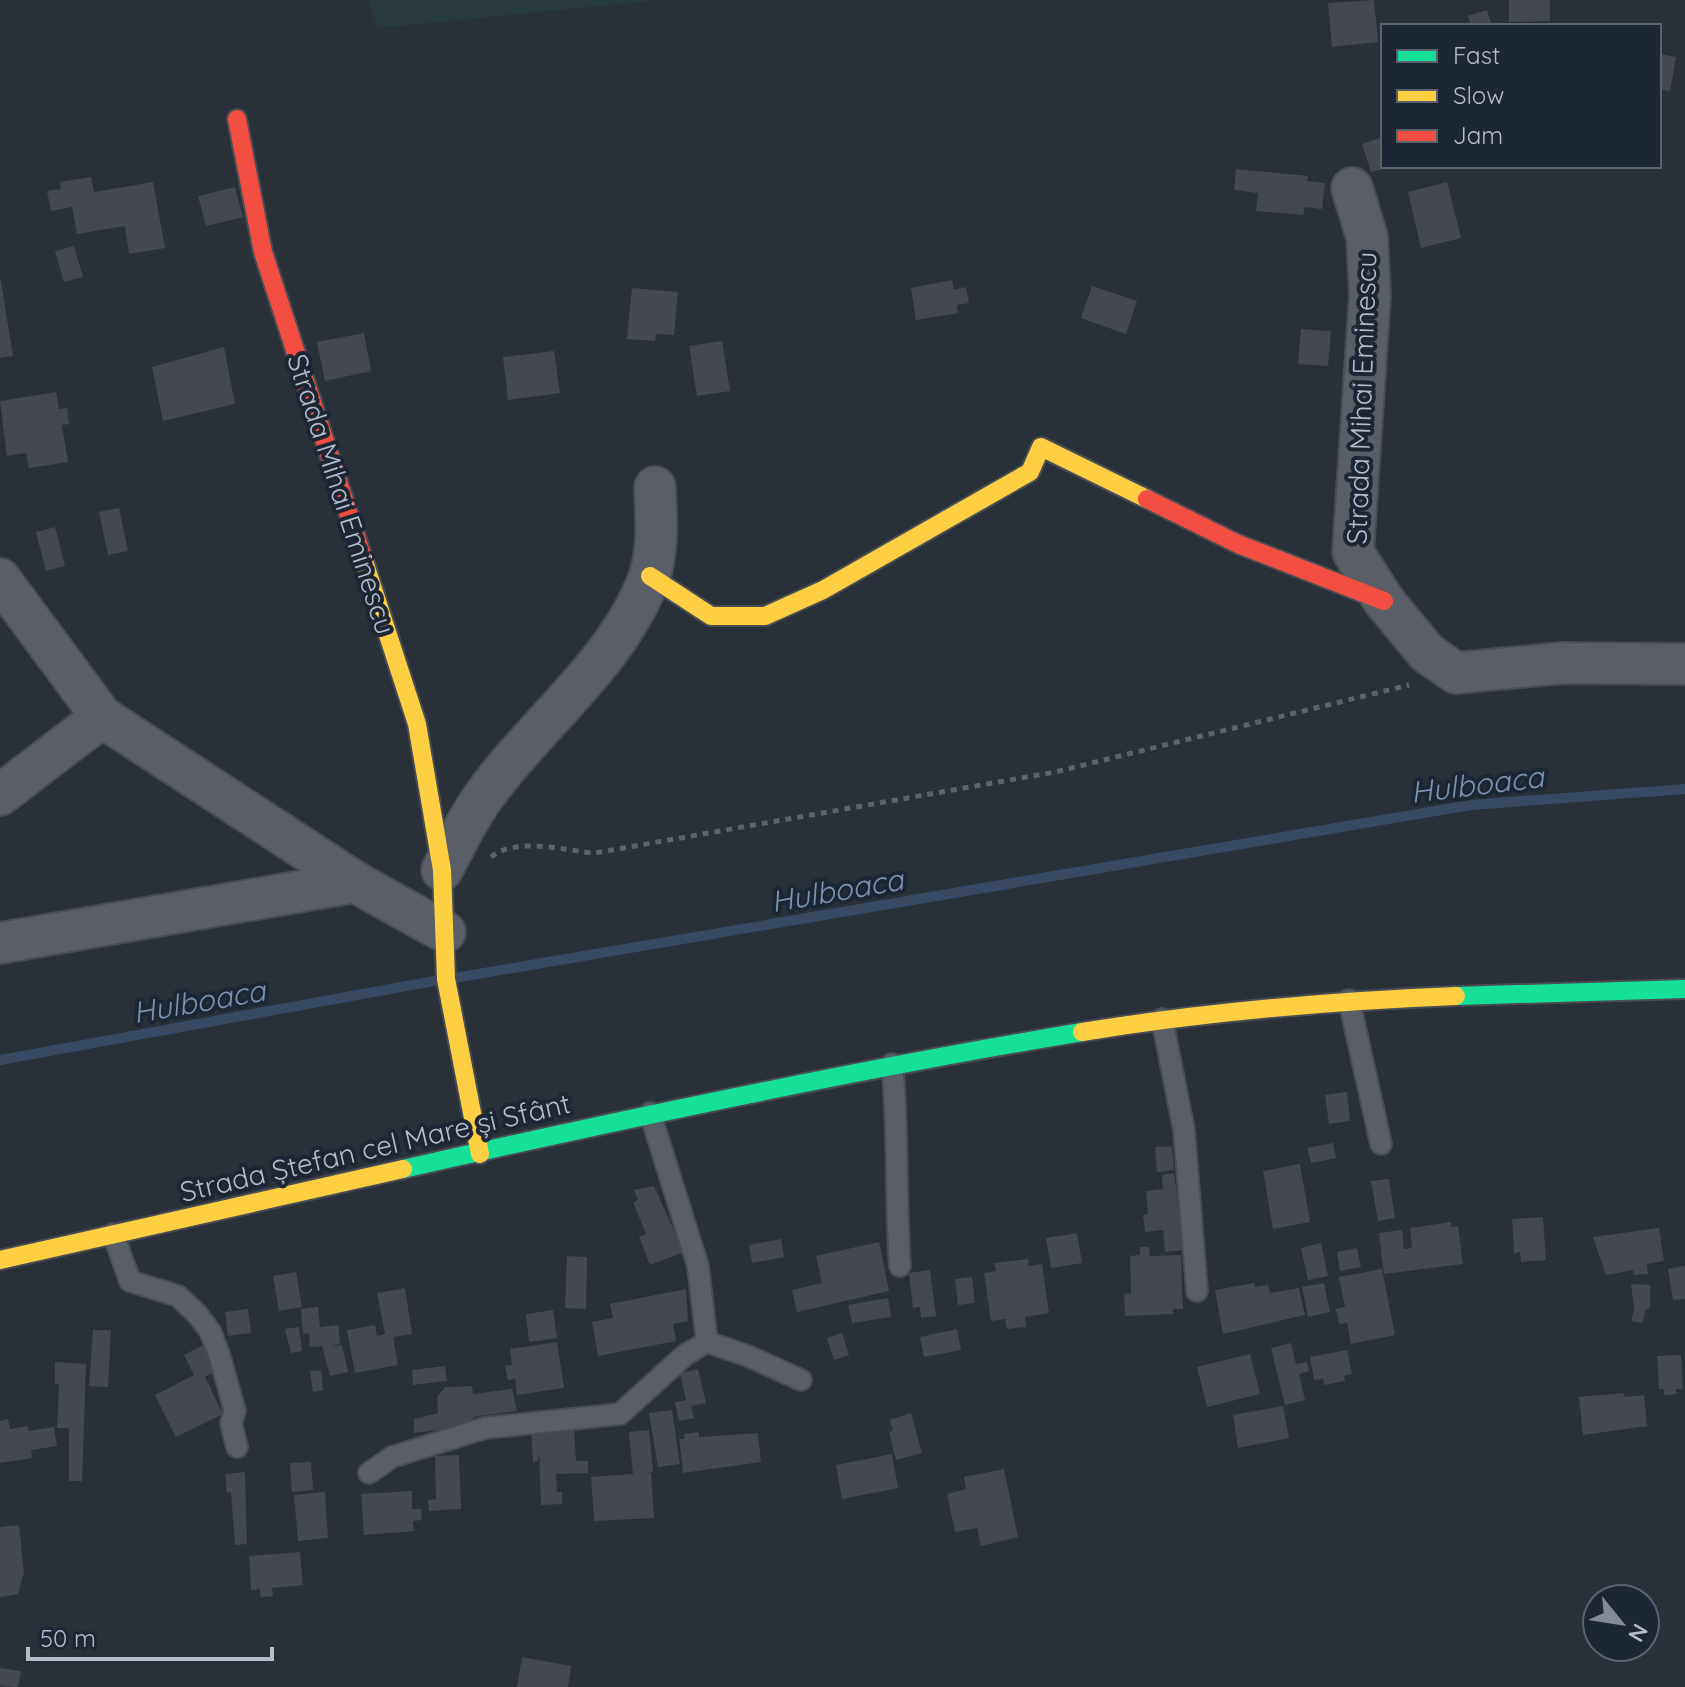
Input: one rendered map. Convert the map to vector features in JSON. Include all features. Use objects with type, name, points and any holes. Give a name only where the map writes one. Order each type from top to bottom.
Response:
[{"type":"street","name":"Strada Mihai Eminescu","points":[[237,119],[263,252],[356,528],[417,724],[442,870],[446,979],[480,1154]]},
{"type":"street","name":"Strada Mihai Eminescu","points":[[1352,188],[1367,237],[1370,295],[1353,552],[1384,601],[1427,653],[1456,673]]},
{"type":"street","name":"Strada Mihai Eminescu","points":[[650,576],[711,616],[765,616],[823,590],[1030,472],[1041,447],[1238,544],[1384,601]]},
{"type":"street","points":[[442,870],[483,797],[595,667],[650,576],[656,544],[655,487]]},
{"type":"street","points":[[0,579],[102,717],[355,882],[445,932]]},
{"type":"street","points":[[1456,673],[1563,663],[1685,664]]},
{"type":"street","points":[[0,795],[102,717]]},
{"type":"street","points":[[0,943],[355,882]]},
{"type":"street","name":"Strada Ștefan cel Mare și Sfânt","points":[[0,1260],[480,1154],[650,1113],[892,1064],[1162,1019],[1349,1000],[1685,989]]},
{"type":"lane","points":[[1349,1000],[1381,1144]]},
{"type":"lane","points":[[1162,1019],[1184,1130],[1197,1291]]},
{"type":"lane","points":[[892,1064],[898,1121],[895,1198],[900,1266]]},
{"type":"lane","points":[[650,1113],[698,1266],[707,1342]]},
{"type":"lane","points":[[113,1234],[130,1281],[178,1296],[210,1331],[235,1411],[231,1423],[237,1447]]},
{"type":"lane","points":[[707,1342],[801,1380]]},
{"type":"lane","points":[[369,1473],[392,1457],[485,1428],[620,1414],[685,1355],[707,1342]]},
{"type":"path","points":[[487,860],[498,851],[524,846],[595,853],[1055,772],[1456,673]]},
{"type":"green space","points":[[368,0],[660,0],[378,28]]},
{"type":"building","points":[[1374,0],[1378,42],[1332,47],[1328,3]]},
{"type":"building","points":[[1509,0],[1550,0],[1550,21],[1509,22]]},
{"type":"building","points":[[1487,10],[1491,24],[1470,24],[1468,16]]},
{"type":"building","points":[[1661,54],[1676,57],[1670,91],[1661,89]]},
{"type":"building","points":[[1381,138],[1381,168],[1385,168],[1371,172],[1362,144]]},
{"type":"building","points":[[1236,169],[1308,176],[1307,181],[1325,183],[1322,209],[1305,207],[1303,215],[1256,211],[1258,193],[1234,190]]},
{"type":"building","points":[[91,177],[94,192],[153,182],[165,248],[129,254],[125,226],[77,234],[72,207],[51,211],[47,191],[61,189],[60,182]]},
{"type":"building","points":[[1447,182],[1461,238],[1421,248],[1408,192]]},
{"type":"building","points":[[235,187],[243,217],[206,226],[198,196]]},
{"type":"building","points":[[74,246],[83,277],[64,282],[55,251]]},
{"type":"building","points":[[0,276],[13,356],[0,358]]},
{"type":"building","points":[[952,280],[954,290],[966,287],[969,303],[957,305],[958,313],[916,320],[911,288]]},
{"type":"building","points":[[1092,286],[1137,301],[1126,334],[1081,318]]},
{"type":"building","points":[[632,288],[678,292],[674,335],[656,334],[655,341],[627,339]]},
{"type":"building","points":[[1301,329],[1331,331],[1328,366],[1298,364]]},
{"type":"building","points":[[364,333],[371,371],[325,381],[317,342]]},
{"type":"building","points":[[722,341],[730,391],[697,396],[689,346]]},
{"type":"building","points":[[224,347],[235,404],[163,421],[152,367]]},
{"type":"building","points":[[554,351],[560,393],[508,400],[503,357]]},
{"type":"building","points":[[56,392],[59,409],[67,408],[69,424],[62,425],[68,462],[29,468],[26,453],[7,456],[0,401]]},
{"type":"building","points":[[119,508],[128,551],[108,555],[99,512]]},
{"type":"building","points":[[55,527],[65,566],[46,571],[36,532]]},
{"type":"building","points":[[1347,1092],[1350,1121],[1329,1124],[1325,1095]]},
{"type":"building","points":[[1333,1143],[1336,1158],[1311,1163],[1307,1148]]},
{"type":"building","points":[[1172,1146],[1174,1170],[1157,1172],[1155,1147]]},
{"type":"building","points":[[1300,1164],[1310,1222],[1273,1229],[1263,1171]]},
{"type":"building","points":[[1174,1173],[1184,1250],[1165,1252],[1163,1230],[1145,1232],[1143,1215],[1148,1214],[1146,1191],[1163,1189],[1162,1175]]},
{"type":"building","points":[[1389,1179],[1395,1218],[1378,1221],[1371,1181]]},
{"type":"building","points":[[654,1186],[684,1252],[650,1265],[639,1237],[646,1234],[633,1202],[638,1200],[634,1190]]},
{"type":"building","points":[[1543,1217],[1546,1260],[1521,1262],[1520,1252],[1514,1253],[1512,1219]]},
{"type":"building","points":[[1451,1222],[1451,1227],[1458,1226],[1463,1264],[1384,1274],[1379,1233],[1402,1230],[1404,1249],[1412,1248],[1410,1228]]},
{"type":"building","points":[[1659,1228],[1664,1261],[1647,1264],[1648,1274],[1634,1275],[1633,1270],[1606,1275],[1593,1237]]},
{"type":"building","points":[[1077,1233],[1082,1263],[1051,1268],[1046,1238]]},
{"type":"building","points":[[781,1239],[784,1257],[752,1263],[749,1245]]},
{"type":"building","points":[[879,1242],[889,1291],[797,1312],[792,1290],[822,1283],[816,1256]]},
{"type":"building","points":[[1321,1243],[1328,1276],[1308,1280],[1301,1248]]},
{"type":"building","points":[[1140,1247],[1149,1247],[1150,1256],[1181,1255],[1183,1309],[1173,1309],[1173,1314],[1125,1316],[1124,1294],[1131,1293],[1130,1256],[1140,1255]]},
{"type":"building","points":[[1357,1248],[1361,1267],[1340,1271],[1337,1252]]},
{"type":"building","points":[[567,1256],[587,1257],[586,1309],[565,1308]]},
{"type":"building","points":[[1028,1259],[1029,1266],[1042,1264],[1049,1313],[1025,1317],[1026,1327],[1007,1329],[1005,1319],[991,1321],[984,1273],[996,1271],[994,1263]]},
{"type":"building","points":[[1685,1266],[1685,1299],[1673,1300],[1668,1269]]},
{"type":"building","points":[[1382,1269],[1395,1335],[1351,1344],[1347,1323],[1339,1324],[1336,1309],[1345,1307],[1339,1277]]},
{"type":"building","points":[[930,1270],[936,1316],[921,1318],[920,1307],[913,1308],[909,1273]]},
{"type":"building","points":[[296,1272],[302,1307],[279,1311],[273,1276]]},
{"type":"building","points":[[972,1277],[975,1303],[958,1305],[955,1279]]},
{"type":"building","points":[[1254,1283],[1255,1287],[1268,1285],[1270,1293],[1299,1288],[1305,1315],[1223,1334],[1215,1290]]},
{"type":"building","points":[[1324,1283],[1330,1312],[1308,1317],[1302,1287]]},
{"type":"building","points":[[1631,1284],[1650,1285],[1650,1308],[1645,1310],[1643,1323],[1631,1321],[1634,1309]]},
{"type":"building","points":[[405,1288],[412,1334],[393,1337],[398,1365],[355,1373],[347,1330],[375,1325],[377,1336],[385,1334],[377,1293]]},
{"type":"building","points":[[686,1289],[688,1321],[673,1324],[676,1341],[598,1356],[592,1322],[613,1318],[610,1304]]},
{"type":"building","points":[[888,1298],[891,1317],[852,1323],[848,1305]]},
{"type":"building","points":[[318,1307],[320,1327],[338,1325],[340,1344],[330,1346],[342,1345],[348,1372],[330,1376],[322,1346],[310,1347],[309,1333],[303,1334],[301,1309]]},
{"type":"building","points":[[248,1309],[251,1333],[228,1336],[225,1312]]},
{"type":"building","points":[[553,1310],[557,1338],[529,1342],[526,1314]]},
{"type":"building","points":[[299,1327],[302,1351],[291,1353],[285,1329]]},
{"type":"building","points":[[957,1329],[961,1350],[924,1357],[920,1337]]},
{"type":"building","points":[[93,1330],[111,1330],[108,1387],[89,1386]]},
{"type":"building","points":[[842,1333],[849,1355],[834,1360],[827,1338]]},
{"type":"building","points":[[557,1342],[564,1388],[517,1395],[515,1379],[508,1380],[505,1366],[512,1365],[510,1349]]},
{"type":"building","points":[[1291,1343],[1296,1364],[1307,1362],[1309,1371],[1299,1374],[1305,1400],[1285,1405],[1271,1348]]},
{"type":"building","points":[[205,1344],[218,1370],[205,1377],[223,1414],[176,1437],[155,1395],[194,1375],[184,1355]]},
{"type":"building","points":[[1347,1350],[1352,1374],[1344,1376],[1345,1381],[1324,1385],[1323,1379],[1314,1380],[1310,1357]]},
{"type":"building","points":[[1250,1354],[1260,1394],[1207,1407],[1197,1367]]},
{"type":"building","points":[[1681,1355],[1683,1389],[1676,1389],[1677,1394],[1664,1395],[1664,1389],[1659,1389],[1657,1356]]},
{"type":"building","points":[[55,1362],[86,1364],[82,1481],[69,1481],[69,1428],[57,1428],[59,1384],[55,1384]]},
{"type":"building","points":[[445,1366],[447,1381],[413,1385],[412,1370]]},
{"type":"building","points":[[698,1369],[706,1403],[691,1406],[694,1418],[679,1421],[675,1402],[686,1400],[680,1373]]},
{"type":"building","points":[[321,1370],[323,1390],[313,1392],[310,1371]]},
{"type":"building","points":[[472,1386],[473,1394],[512,1389],[517,1411],[473,1417],[475,1425],[414,1433],[414,1419],[438,1413],[437,1397],[445,1387]]},
{"type":"building","points":[[1624,1393],[1624,1397],[1644,1395],[1647,1426],[1583,1435],[1579,1397]]},
{"type":"building","points":[[1283,1406],[1289,1438],[1238,1448],[1233,1415]]},
{"type":"building","points":[[672,1410],[680,1464],[658,1467],[649,1413]]},
{"type":"building","points":[[911,1413],[922,1453],[896,1460],[889,1432],[893,1431],[890,1420]]},
{"type":"building","points":[[8,1419],[10,1429],[28,1426],[28,1431],[54,1427],[57,1446],[31,1450],[32,1458],[0,1463],[0,1421]]},
{"type":"building","points":[[574,1426],[576,1461],[588,1461],[588,1473],[556,1474],[557,1492],[562,1492],[562,1504],[541,1505],[539,1452],[538,1461],[533,1462],[531,1428]]},
{"type":"building","points":[[649,1430],[653,1472],[643,1473],[651,1473],[654,1518],[594,1521],[591,1477],[633,1474],[629,1432]]},
{"type":"building","points":[[699,1432],[699,1437],[758,1433],[761,1462],[683,1473],[679,1439],[685,1439],[684,1434]]},
{"type":"building","points":[[892,1454],[898,1488],[842,1499],[836,1465]]},
{"type":"building","points":[[459,1455],[461,1509],[429,1511],[428,1500],[436,1499],[435,1456]]},
{"type":"building","points":[[311,1462],[313,1490],[292,1492],[290,1463]]},
{"type":"building","points":[[1004,1469],[1018,1537],[981,1546],[977,1528],[955,1532],[947,1494],[966,1489],[964,1477]]},
{"type":"building","points":[[245,1472],[247,1544],[235,1545],[231,1492],[227,1493],[225,1474]]},
{"type":"building","points":[[412,1491],[412,1509],[421,1509],[422,1520],[413,1521],[414,1531],[364,1535],[361,1494]]},
{"type":"building","points":[[325,1492],[328,1538],[298,1541],[294,1495]]},
{"type":"building","points":[[19,1525],[24,1572],[18,1594],[0,1597],[0,1527]]},
{"type":"building","points":[[300,1552],[303,1585],[272,1588],[273,1596],[261,1597],[260,1589],[251,1590],[249,1556]]},
{"type":"building","points":[[522,1657],[571,1666],[568,1687],[517,1687]]},
{"type":"building","points":[[0,1668],[21,1671],[18,1687],[0,1686]]},
{"type":"waterway","name":"Hulboaca","points":[[454,978],[1471,805],[1685,789]]},
{"type":"waterway","name":"Hulboaca","points":[[0,1060],[434,981]]},
{"type":"traffic: fast","points":[[1456,996],[1685,989]]},
{"type":"traffic: fast","points":[[403,1169],[741,1096],[1082,1032]]},
{"type":"traffic: slow","points":[[650,576],[711,616],[765,616],[823,590],[1030,472],[1041,447],[1147,499]]},
{"type":"traffic: slow","points":[[362,555],[417,724],[442,870],[446,979],[480,1154]]},
{"type":"traffic: slow","points":[[1082,1032],[1268,1008],[1456,996]]},
{"type":"traffic: slow","points":[[0,1260],[403,1169]]},
{"type":"traffic: jam","points":[[237,119],[263,252],[362,555]]},
{"type":"traffic: jam","points":[[1147,499],[1238,544],[1384,601]]}]
